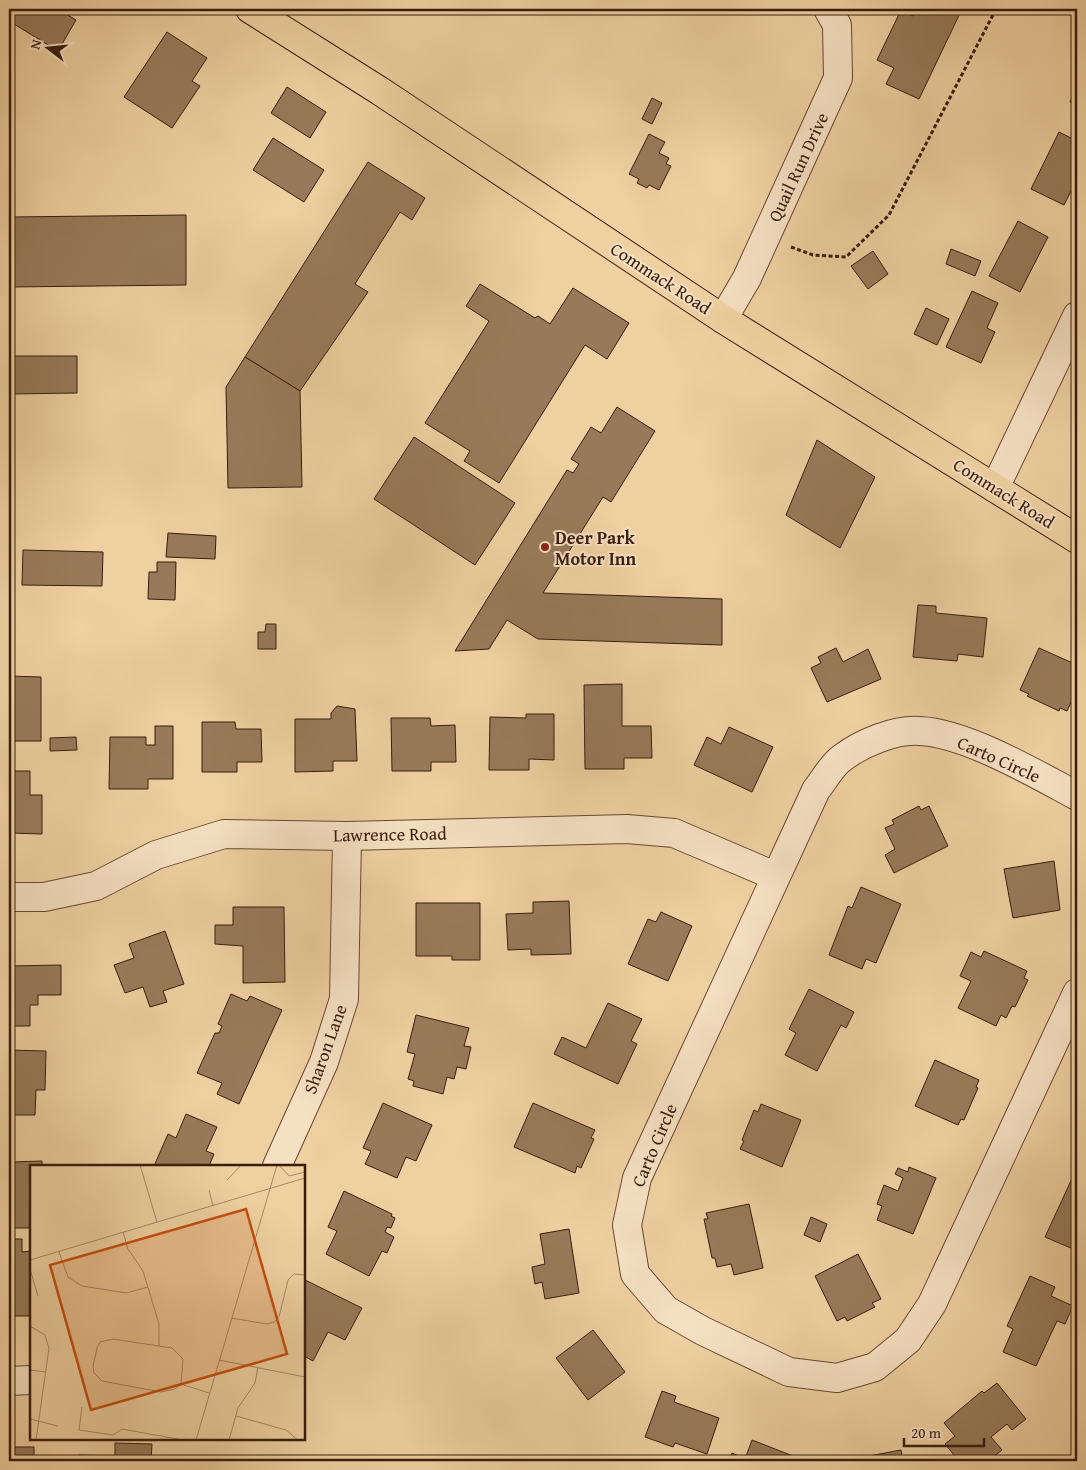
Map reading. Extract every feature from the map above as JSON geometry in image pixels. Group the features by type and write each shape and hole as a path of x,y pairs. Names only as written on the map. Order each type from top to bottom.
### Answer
{"main road":[{"name":"Commack Road","path":"250,9 385,94 722,319 1077,539"}],"street":[{"name":"Quail Run Drive","path":"722,319 741,289 838,78 837,24 828,9"},
{"path":"995,488 1077,316"},
{"name":"Carto Circle","path":"1077,796 957,738 919,731 877,738 841,758 816,790 637,1178 627,1225 635,1274 666,1310 789,1372 837,1378 874,1367 908,1340 932,1304 1077,993"},
{"name":"Lawrence Road","path":"9,897 44,897 96,886 156,855 224,834 347,836 627,829 674,833 775,876"},
{"name":"Sharon Lane","path":"277,1165 324,1062 344,999 347,836"},
{"path":"9,1381 30,1380"}],"path":[{"path":"765,238 813,255 846,257 889,215 996,9"}],"building":[{"path":"9,9 58,9 76,20 58,51 9,21"},
{"path":"916,9 962,9 919,99 886,84 894,68 877,60 901,10 913,16"},
{"path":"167,32 207,58 192,81 200,86 172,128 124,97"},
{"path":"287,87 326,112 310,138 271,113"},
{"path":"1077,88 1077,105 1070,102"},
{"path":"652,98 662,103 652,124 642,119"},
{"path":"1059,132 1077,141 1077,186 1074,185 1064,205 1031,189"},
{"path":"649,134 665,142 659,153 669,158 666,164 671,166 659,190 649,185 647,188 637,183 639,179 629,174"},
{"path":"273,138 324,170 304,202 253,170"},
{"path":"368,162 425,198 412,220 400,212 355,284 368,292 300,391 245,357"},
{"path":"186,215 186,285 9,287 9,217"},
{"path":"1018,221 1048,237 1020,292 989,276"},
{"path":"951,249 981,261 975,276 946,264"},
{"path":"873,251 888,274 868,289 851,266"},
{"path":"480,284 535,318 538,316 550,324 573,288 629,323 607,359 585,345 499,483 464,461 470,451 425,423 489,321 466,306"},
{"path":"972,291 998,303 987,328 995,332 981,363 946,347"},
{"path":"926,308 949,319 937,345 914,334"},
{"path":"9,356 77,356 77,393 9,394"},
{"path":"245,357 300,391 302,487 228,488 226,387"},
{"name":"Deer Park Motor Inn","path":"617,407 655,431 611,502 603,497 543,593 722,599 722,645 538,639 507,620 489,649 455,651 567,470 573,473 579,464 571,459 591,427 601,433"},
{"path":"414,437 515,503 475,565 374,499"},
{"path":"817,440 875,477 840,548 786,515"},
{"path":"168,533 216,536 215,559 166,557"},
{"path":"23,550 103,552 102,586 22,585"},
{"path":"157,562 176,562 175,600 148,599 149,572 157,572"},
{"path":"918,605 936,606 936,613 987,618 983,657 958,654 957,661 913,657"},
{"path":"266,624 276,624 276,649 258,649 258,632 265,632"},
{"path":"836,648 843,662 868,649 881,679 827,702 811,668 821,663 818,657"},
{"path":"1039,648 1077,665 1077,689 1067,711 1060,708 1059,711 1027,696 1029,694 1020,690"},
{"path":"9,676 41,677 41,741 9,741"},
{"path":"622,684 622,726 651,726 652,758 624,758 624,769 585,769 584,685"},
{"path":"337,706 355,709 357,761 333,761 333,771 295,772 295,719 331,719 331,713"},
{"path":"526,714 554,714 554,760 529,759 529,770 489,770 490,717 526,718"},
{"path":"391,718 430,718 431,726 455,725 456,762 431,762 431,771 392,771"},
{"path":"202,722 235,722 236,729 261,729 262,762 237,762 237,772 202,772"},
{"path":"155,726 173,726 173,779 148,779 148,789 109,789 110,737 146,737 146,745 155,745"},
{"path":"729,727 773,747 752,792 694,765 707,737 721,744"},
{"path":"76,737 77,750 50,751 50,738"},
{"path":"9,771 30,771 30,795 42,795 42,834 9,833"},
{"path":"919,806 921,810 929,806 948,846 894,873 885,855 895,849 885,828 894,824 892,820"},
{"path":"1054,861 1060,910 1013,918 1004,869"},
{"path":"861,887 901,904 876,963 866,959 862,969 829,955 848,906 852,908"},
{"path":"569,901 571,954 531,955 531,949 508,950 506,914 533,913 533,902"},
{"path":"416,903 480,903 480,960 452,960 452,956 416,956"},
{"path":"233,907 284,907 285,982 243,983 243,946 215,944 215,925 233,925"},
{"path":"661,912 692,926 668,981 628,964 648,919 656,922"},
{"path":"165,931 184,984 163,991 167,1002 150,1007 143,987 125,993 114,965 134,958 129,944"},
{"path":"984,951 1027,971 1024,978 1028,980 1015,1007 1012,1006 1006,1018 1001,1015 996,1026 958,1008 971,981 960,976 971,952 981,957"},
{"path":"61,965 61,995 38,995 38,1005 30,1005 30,1026 9,1026 9,966"},
{"path":"809,989 854,1012 846,1028 841,1025 817,1071 785,1055 796,1033 789,1029"},
{"path":"231,994 247,1001 250,996 282,1010 239,1104 217,1094 222,1083 197,1073 215,1033 219,1033 222,1026 218,1024"},
{"path":"608,1003 642,1019 631,1041 637,1044 618,1084 554,1054 562,1037 586,1048"},
{"path":"416,1015 469,1028 464,1046 471,1047 466,1069 457,1067 454,1079 447,1077 443,1094 413,1086 414,1081 408,1079 415,1054 407,1052"},
{"path":"9,1050 46,1051 45,1090 36,1090 35,1115 9,1115"},
{"path":"935,1060 979,1080 976,1087 978,1088 964,1120 961,1119 958,1125 915,1106"},
{"path":"383,1103 432,1125 416,1161 406,1157 397,1178 365,1164 371,1151 363,1148"},
{"path":"533,1103 595,1130 591,1138 594,1139 581,1168 577,1166 575,1173 514,1147"},
{"path":"761,1104 801,1120 782,1167 740,1149 754,1110 758,1112"},
{"path":"186,1114 217,1127 206,1151 214,1154 209,1165 154,1165 168,1134 176,1138"},
{"path":"42,1161 42,1165 30,1165 30,1228 9,1228 9,1162"},
{"path":"909,1167 936,1178 913,1234 877,1220 882,1206 877,1204 884,1185 898,1191 903,1178 895,1174 898,1168 908,1172"},
{"path":"1075,1172 1077,1173 1077,1238 1073,1249 1045,1237"},
{"path":"344,1191 392,1214 391,1216 395,1218 391,1228 387,1227 385,1232 394,1237 387,1253 382,1251 369,1276 326,1254 337,1231 328,1227"},
{"path":"749,1204 763,1268 734,1275 731,1264 717,1267 715,1258 712,1258 704,1219 708,1219 706,1213"},
{"path":"811,1217 827,1224 820,1242 804,1235"},
{"path":"569,1229 579,1293 545,1299 542,1282 535,1284 532,1267 545,1264 540,1234"},
{"path":"11,1239 22,1239 22,1252 30,1251 30,1316 9,1316"},
{"path":"858,1254 881,1299 872,1303 875,1307 847,1321 845,1317 837,1321 815,1276"},
{"path":"1030,1276 1055,1287 1051,1296 1073,1306 1065,1324 1057,1321 1036,1366 1003,1352 1013,1329 1007,1326"},
{"path":"305,1280 362,1308 345,1340 328,1332 313,1361 305,1357"},
{"path":"593,1330 625,1372 588,1400 556,1358"},
{"path":"997,1383 1026,1419 1012,1430 1007,1424 991,1437 1002,1450 988,1461 959,1461 945,1444 955,1436 944,1423 982,1391 984,1393"},
{"path":"662,1391 676,1396 674,1402 719,1418 707,1454 675,1443 673,1447 645,1437"},
{"path":"752,1440 793,1456 791,1460 794,1461 729,1461 732,1453 745,1459"},
{"path":"115,1443 152,1444 151,1461 79,1461 79,1455 115,1456"},
{"path":"9,1447 34,1447 34,1457 59,1456 59,1461 9,1461"},
{"path":"901,1450 903,1461 854,1461 853,1459"}],"place":[{"name":"Deer Park Motor Inn","path":"545,547"}]}
